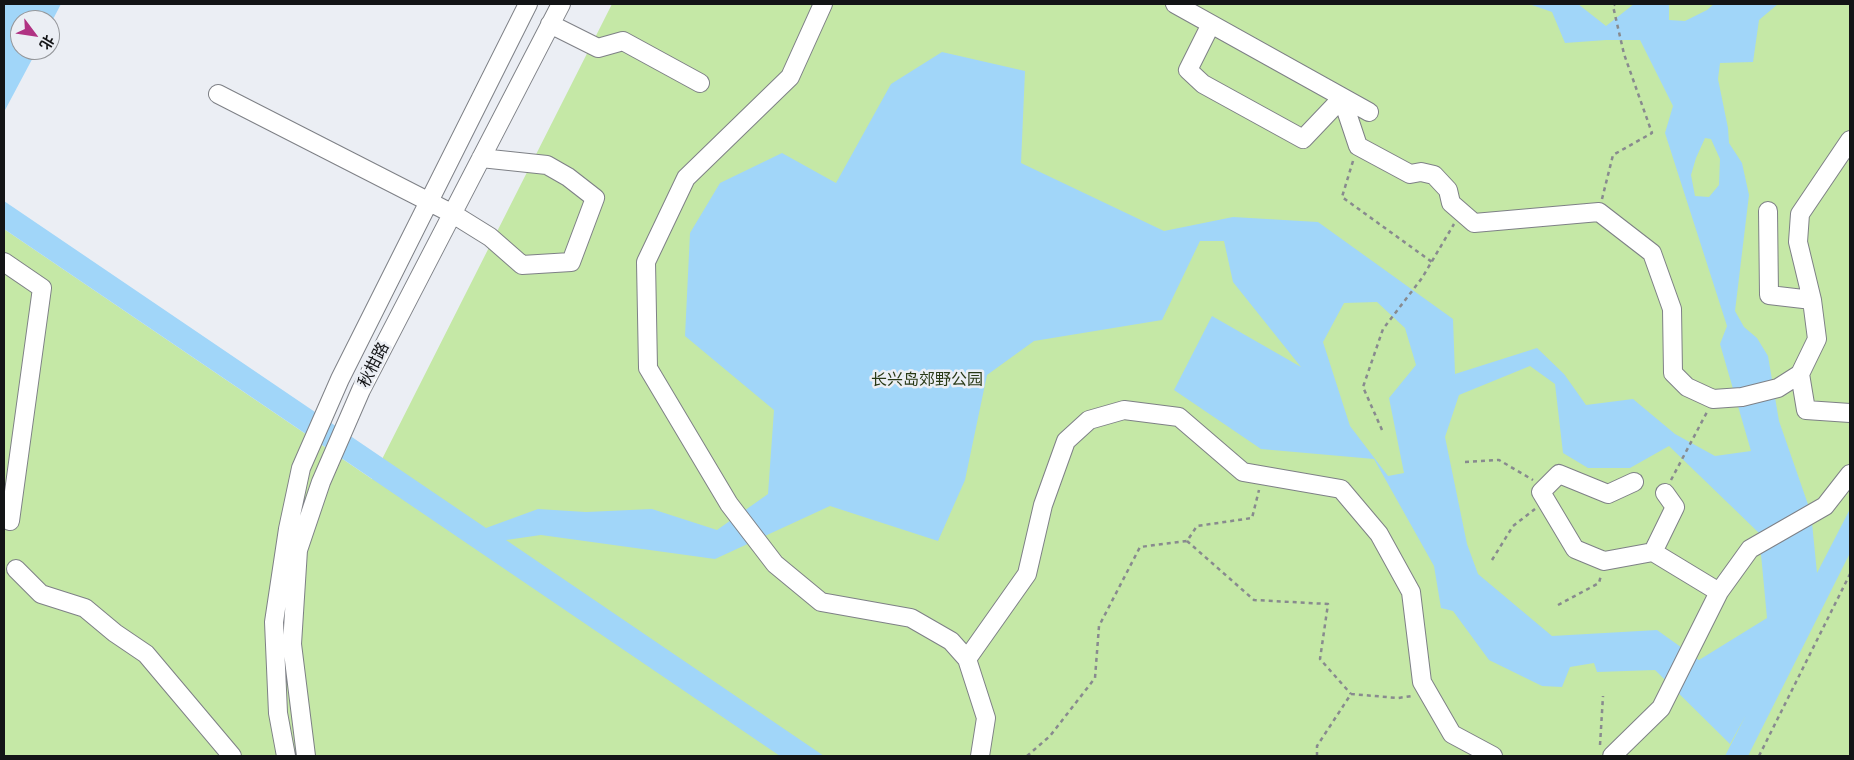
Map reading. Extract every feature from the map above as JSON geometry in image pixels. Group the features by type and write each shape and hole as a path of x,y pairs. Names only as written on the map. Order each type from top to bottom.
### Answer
{"street":[{"name":"秋柑路","path":"286,756 278,713 274,622 288,529 301,468 340,379 528,4"},
{"name":"秋柑路","path":"306,756 293,654 293,635 298,550 321,482 361,390 561,4"},
{"path":"823,4 790,77 686,178 646,262 648,368 729,504 775,564 821,602 911,618 951,642 967,659 986,718 980,756"},
{"path":"1175,4 1369,112"},
{"path":"550,24 598,48 623,40 700,82"},
{"path":"1211,24 1188,70 1203,84 1303,139 1342,98"},
{"path":"218,94 429,200 490,237 522,265 571,262 595,198 568,177 547,165 481,158"},
{"path":"1342,98 1358,146 1410,174 1421,172 1434,175 1448,190 1451,203 1474,223 1599,212 1652,253 1672,309 1674,373 1687,387 1713,399 1742,397 1778,388 1800,374 1817,339 1812,300 1798,242 1800,214 1850,140"},
{"path":"1768,211 1769,295 1812,300"},
{"path":"4,262 42,288 10,521"},
{"path":"1800,374 1806,410 1850,413"},
{"path":"967,659 1027,574 1043,505 1066,441 1089,420 1124,410 1179,417 1243,472 1341,488 1379,534 1411,592 1422,682 1452,734 1493,756"},
{"path":"1634,482 1608,494 1559,474 1546,494 1575,549 1604,561 1653,552 1719,592"},
{"path":"1606,751 1660,708 1719,592 1750,549 1825,506 1850,475"},
{"path":"1653,552 1675,507 1665,492"},
{"path":"16,569 41,594 85,608 115,633 146,654 232,756"}],"path":[{"path":"1599,212 1613,155 1652,132 1624,54 1614,5"},
{"path":"1358,146 1342,197 1432,262"},
{"path":"1382,430 1363,387 1383,329 1422,278 1461,212"},
{"path":"1665,492 1713,399"},
{"path":"1465,462 1500,460 1546,494 1513,526 1492,560"},
{"path":"1186,541 1196,526 1252,518 1262,475"},
{"path":"1027,756 1050,736 1095,678 1099,626 1140,547 1186,541 1254,600 1328,604 1320,659 1351,694 1398,698 1429,694"},
{"path":"1558,606 1599,583 1604,561"},
{"path":"1759,756 1850,574"},
{"path":"1317,756 1317,746 1351,694"},
{"path":"1603,696 1606,751"}],"green space":[{"name":"长兴岛郊野公园","path":"612,4 1850,4 1850,756 4,756 4,229 372,479"}],"water":[{"path":"4,4 61,4 58,10 10,10 10,60 32,60 4,112"},
{"path":"1529,4 1578,4 1606,26 1634,4 1669,4 1669,20 1685,21 1707,10 1714,4 1778,4 1759,20 1753,62 1720,63 1718,79 1728,128 1729,143 1742,163 1749,195 1735,311 1744,327 1757,338 1768,356 1779,421 1811,513 1817,573 1850,509 1850,553 1748,756 1725,756 1746,715 1730,744 1655,670 1597,672 1594,663 1570,667 1562,687 1542,686 1489,660 1453,611 1441,608 1434,566 1374,459 1261,449 1174,390 1212,316 1301,367 1233,282 1224,241 1200,241 1162,320 1034,341 987,375 965,480 938,541 830,506 715,559 541,535 506,540 824,756 780,756 4,229 4,201 486,528 538,509 586,512 652,509 717,530 768,494 774,410 685,336 690,233 720,183 782,153 836,183 891,84 942,52 1025,71 1021,163 1164,231 1233,217 1318,222 1453,319 1455,374 1537,348 1564,374 1586,405 1633,399 1675,434 1715,456 1751,451 1720,344 1727,326 1665,133 1673,106 1640,40 1565,43 1552,12","holes":["1705,138 1711,139 1720,159 1719,185 1709,197 1695,196 1691,175","1377,302 1405,328 1416,365 1389,398 1404,473 1388,476 1350,426 1323,342 1344,303","1530,366 1555,384 1563,453 1588,468 1630,468 1669,446 1759,533 1767,618 1699,660 1657,630 1552,636 1478,574 1467,544 1445,437 1459,395"]}]}
